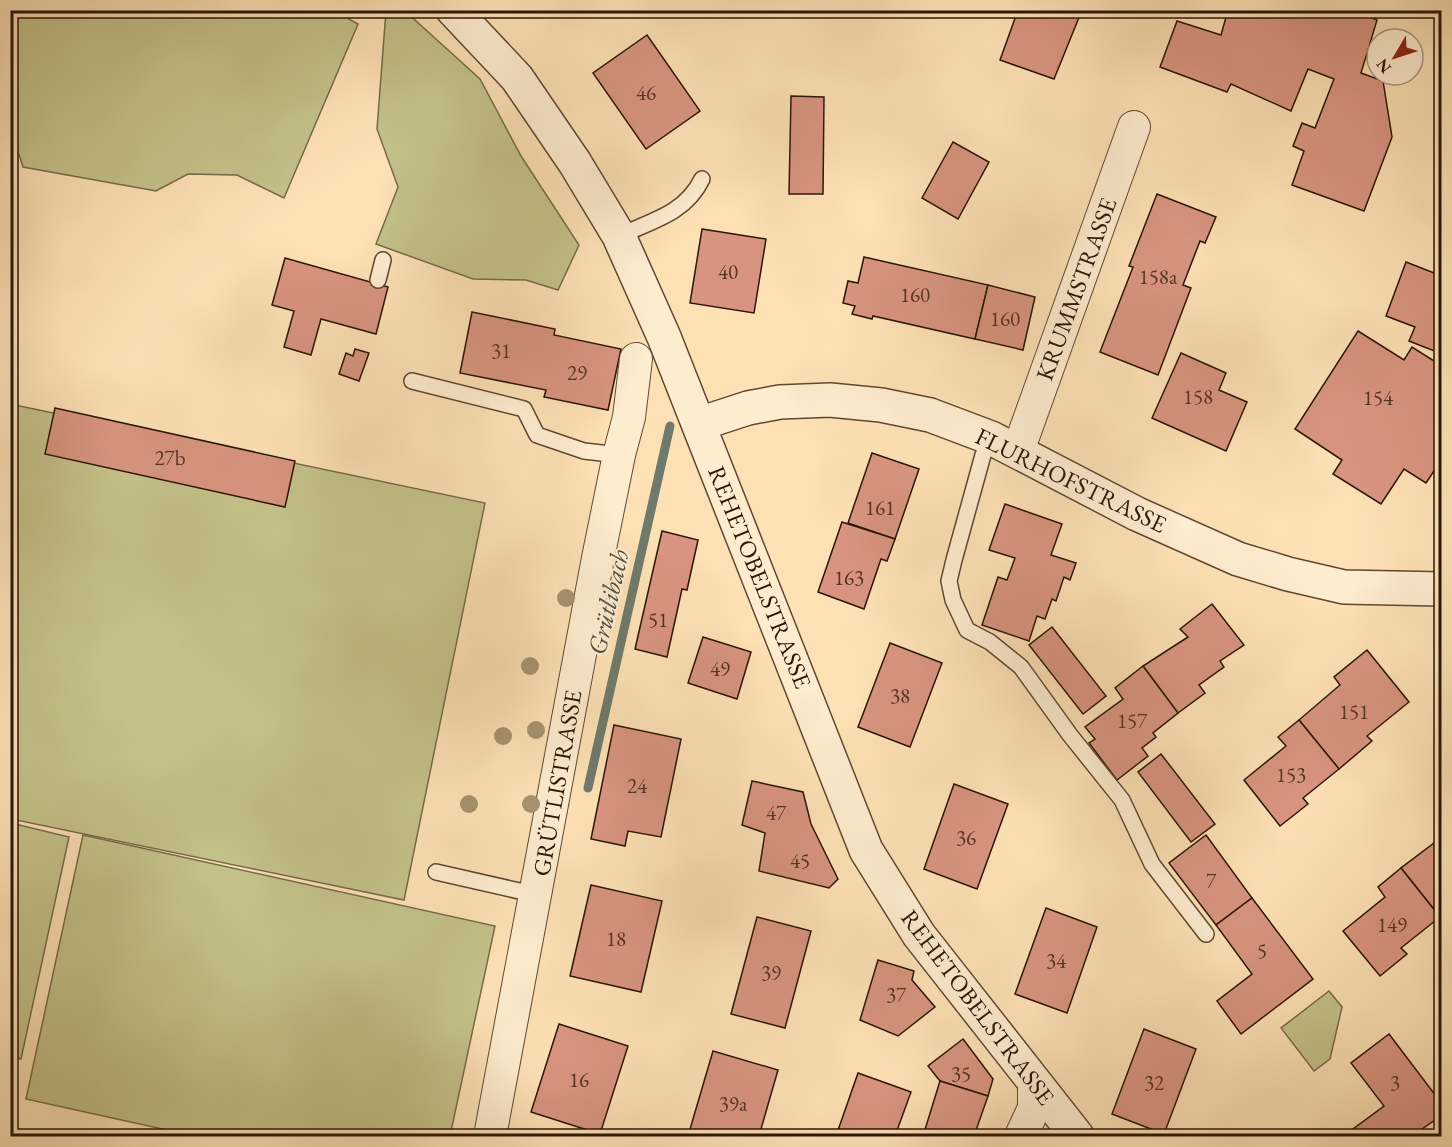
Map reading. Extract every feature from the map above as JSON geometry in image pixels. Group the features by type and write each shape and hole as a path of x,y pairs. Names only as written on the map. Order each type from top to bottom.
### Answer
{"street":[{"name":"REHETOBELSTRASSE","path":"453,10 517,78 575,163 619,236 664,337 699,424 866,850 919,936 1077,1137"},
{"name":"KRUMMSTRASSE","path":"1004,444 1134,127"},
{"name":"GRÜTLISTRASSE","path":"490,1137 619,455 629,417 636,359"},
{"name":"FLURHOFSTRASSE","path":"699,424 748,408 780,402 830,400 881,405 930,415 1004,444 1137,514 1238,559 1344,587 1442,589"},
{"path":"1021,1137 1034,1108 1034,1083"}],"lane":[{"path":"619,236 678,210 697,190 702,179"},
{"path":"378,280 383,260"},
{"path":"412,381 524,409 537,435 584,451 619,455"},
{"path":"1004,444 983,455 949,581 953,600 967,630 990,642 1021,667 1070,735 1122,800 1152,864 1206,934"},
{"path":"436,872 537,895"}],"shaded area":[{"path":"333,10 358,24 284,198 237,175 188,174 156,191 23,167 11,130 11,11"},
{"path":"386,11 405,11 480,79 521,156 579,245 558,290 526,280 473,279 376,244 398,187 377,129"},
{"path":"10,404 485,503 404,900 11,819"},
{"path":"11,823 69,837 21,1059 10,1056"},
{"path":"83,835 495,926 450,1136 194,1136 26,1099"},
{"path":"1329,991 1342,1007 1330,1059 1314,1071 1281,1028"}],"building":[{"path":"1018,10 1082,10 1054,79 1000,60"},
{"path":"1228,10 1353,10 1377,20 1375,27 1365,27 1365,60 1361,73 1365,74 1365,87 1384,87 1392,137 1364,211 1292,185 1304,151 1293,146 1302,123 1315,128 1334,79 1308,69 1291,111 1231,84 1227,92 1160,67 1177,21 1221,35"},
{"path":"647,35 700,111 646,149 593,73"},
{"path":"791,96 824,97 823,194 789,194"},
{"path":"953,142 989,162 958,219 922,198"},
{"path":"1157,194 1216,217 1205,243 1200,241 1183,285 1191,288 1158,375 1100,352 1133,267 1129,266"},
{"path":"702,229 766,239 754,313 690,303"},
{"path":"864,257 988,285 975,339 873,316 872,319 852,314 855,306 843,303 848,281 858,283"},
{"path":"285,258 388,287 376,334 321,319 311,355 284,347 294,311 272,305"},
{"path":"1406,262 1442,276 1442,354 1409,341 1415,327 1386,316"},
{"path":"988,285 1035,297 1023,350 975,339"},
{"path":"472,312 555,329 554,335 621,349 608,410 544,397 546,390 460,373"},
{"path":"1358,331 1404,360 1412,347 1442,366 1442,459 1426,483 1404,469 1381,504 1333,474 1342,460 1295,429"},
{"path":"355,349 369,353 359,381 339,374 346,353 353,356"},
{"path":"1181,353 1226,373 1219,390 1247,402 1226,451 1152,418"},
{"path":"55,408 295,461 285,507 45,454"},
{"path":"872,453 919,469 895,539 848,523"},
{"path":"1005,504 1062,524 1051,555 1076,563 1070,580 1064,577 1056,601 1052,599 1045,619 1037,616 1029,641 982,625 998,577 1007,580 1015,558 989,550"},
{"path":"842,522 895,539 887,561 881,559 864,609 818,592"},
{"path":"662,531 698,540 687,590 682,589 667,657 635,649"},
{"path":"1212,604 1244,645 1220,661 1224,667 1199,685 1205,693 1178,713 1143,666 1188,637 1180,629"},
{"path":"1052,627 1106,696 1083,714 1029,645"},
{"path":"703,637 751,652 737,699 688,683"},
{"path":"890,643 942,663 910,747 858,727"},
{"path":"1367,650 1409,702 1367,736 1372,741 1339,769 1299,720 1340,685 1334,677"},
{"path":"1143,666 1178,713 1153,733 1156,737 1142,748 1148,756 1117,780 1089,743 1095,739 1085,727 1123,699 1115,688"},
{"path":"1299,720 1339,769 1303,798 1308,804 1280,826 1244,780 1286,746 1278,737"},
{"path":"614,725 681,739 661,837 628,831 625,846 591,839"},
{"path":"1161,754 1215,824 1191,842 1138,772"},
{"path":"752,781 803,792 811,824 838,879 829,888 759,871 765,833 742,825"},
{"path":"954,784 1008,804 977,889 924,869"},
{"path":"1206,835 1252,898 1216,925 1169,863"},
{"path":"1442,837 1442,916 1440,917 1401,868"},
{"path":"1401,868 1440,917 1401,948 1407,954 1380,976 1343,931 1385,897 1378,887"},
{"path":"591,885 662,901 641,992 570,976"},
{"path":"1252,898 1313,979 1241,1034 1217,1001 1252,974 1216,925"},
{"path":"1046,908 1097,927 1067,1013 1015,994"},
{"path":"757,917 811,931 785,1028 731,1014"},
{"path":"878,960 914,971 912,980 935,1007 898,1036 860,1020"},
{"path":"559,1024 628,1046 600,1134 531,1112"},
{"path":"1144,1029 1196,1049 1164,1134 1112,1114"},
{"path":"1389,1034 1442,1104 1442,1115 1412,1136 1352,1136 1349,1132 1384,1106 1351,1063"},
{"path":"963,1039 993,1079 988,1096 940,1081 928,1066"},
{"path":"713,1051 778,1070 759,1136 688,1136"},
{"path":"858,1073 911,1092 895,1136 836,1136"},
{"path":"940,1081 988,1096 974,1136 923,1136"}],"waterway":[{"name":"Grütlibach","path":"588,788 670,426"}]}
